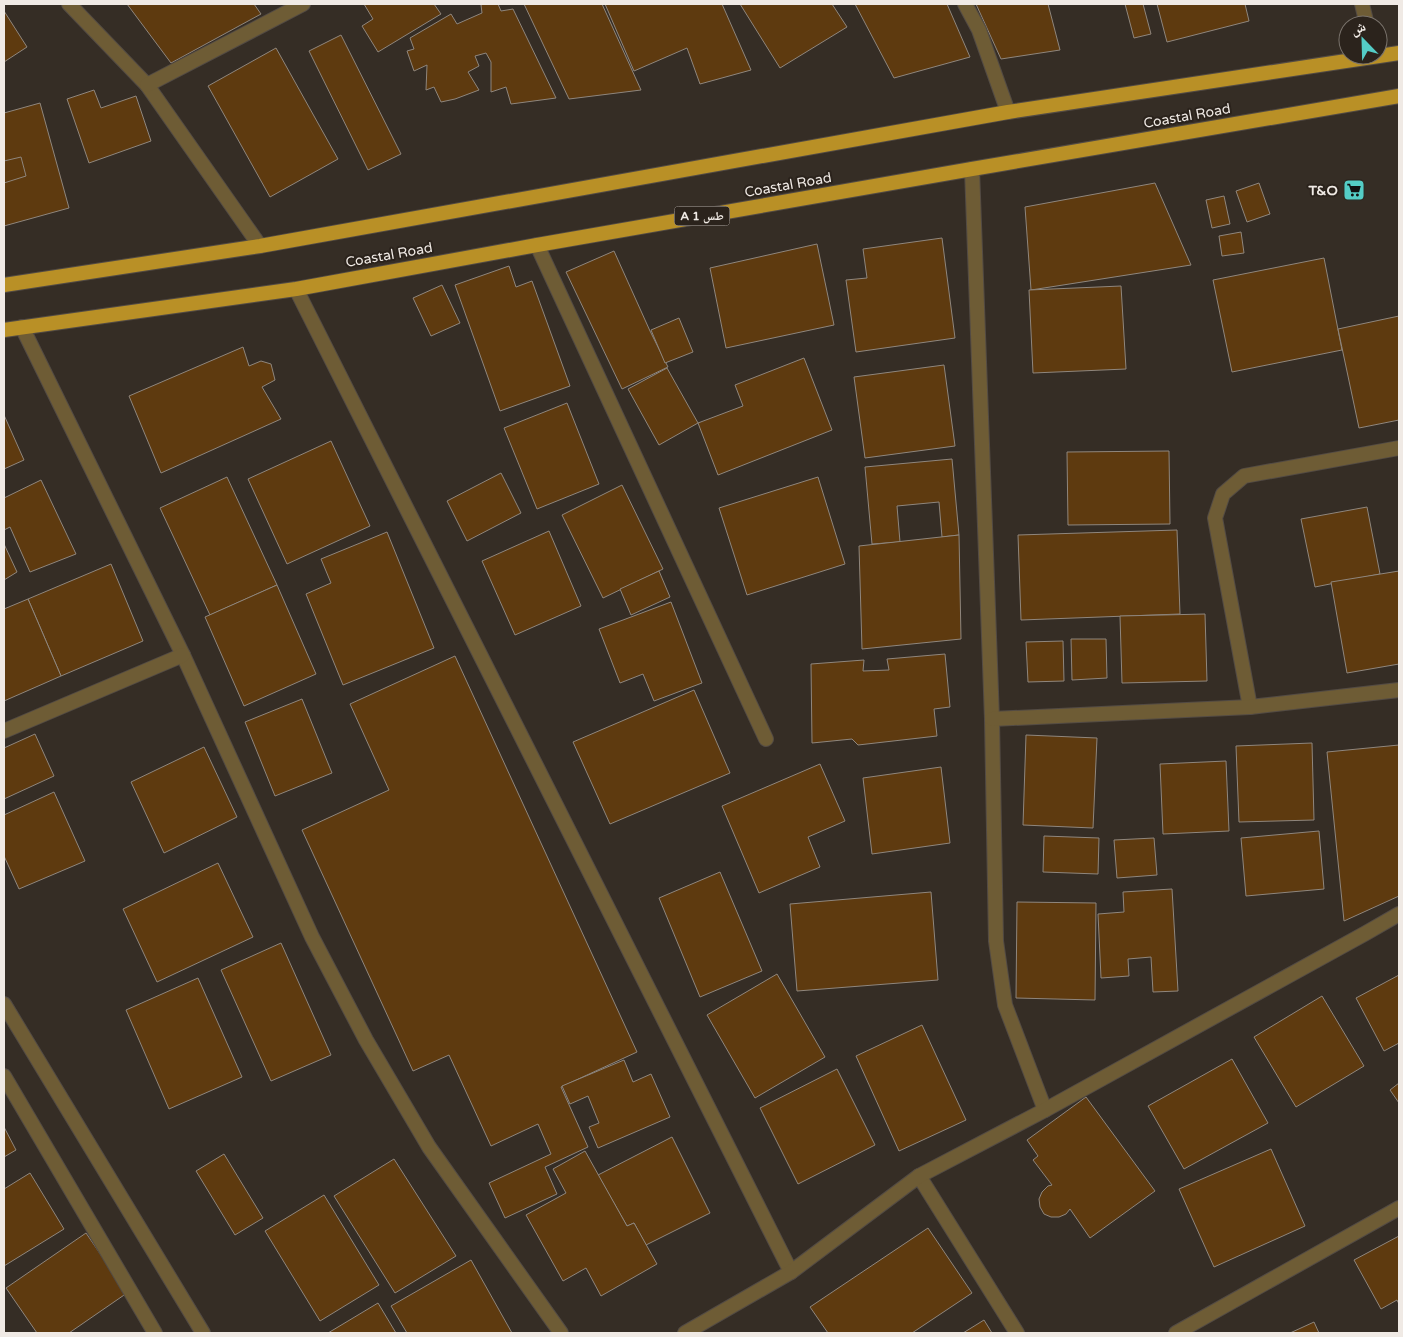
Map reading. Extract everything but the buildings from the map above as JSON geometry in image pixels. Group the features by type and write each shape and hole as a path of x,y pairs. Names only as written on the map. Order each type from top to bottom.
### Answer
{"highway":[{"path":"4,285 260,246 1008,112 1338,62"},
{"name":"Coastal Road","path":"4,330 296,289 537,245 1399,96"}],"street":[{"path":"69,4 147,85 260,246"},
{"path":"147,85 303,4"},
{"path":"965,4 978,30 1008,112"},
{"path":"972,169 992,719 996,941 1005,1005 1044,1110"},
{"path":"537,245 766,739"},
{"path":"296,289 791,1272"},
{"path":"22,327 183,656 312,937 366,1040 429,1147 561,1333"},
{"path":"1250,707 1215,518 1223,494 1244,476 1399,448"},
{"path":"4,731 183,656"},
{"path":"992,719 1250,707 1399,690"},
{"path":"685,1333 791,1272 919,1176 1044,1110 1399,914"},
{"path":"4,1004 203,1333"},
{"path":"4,1076 155,1333"},
{"path":"919,1176 1017,1333"},
{"path":"1176,1333 1399,1208"}],"place":[{"name":"T&O","path":"1354,190"}]}
